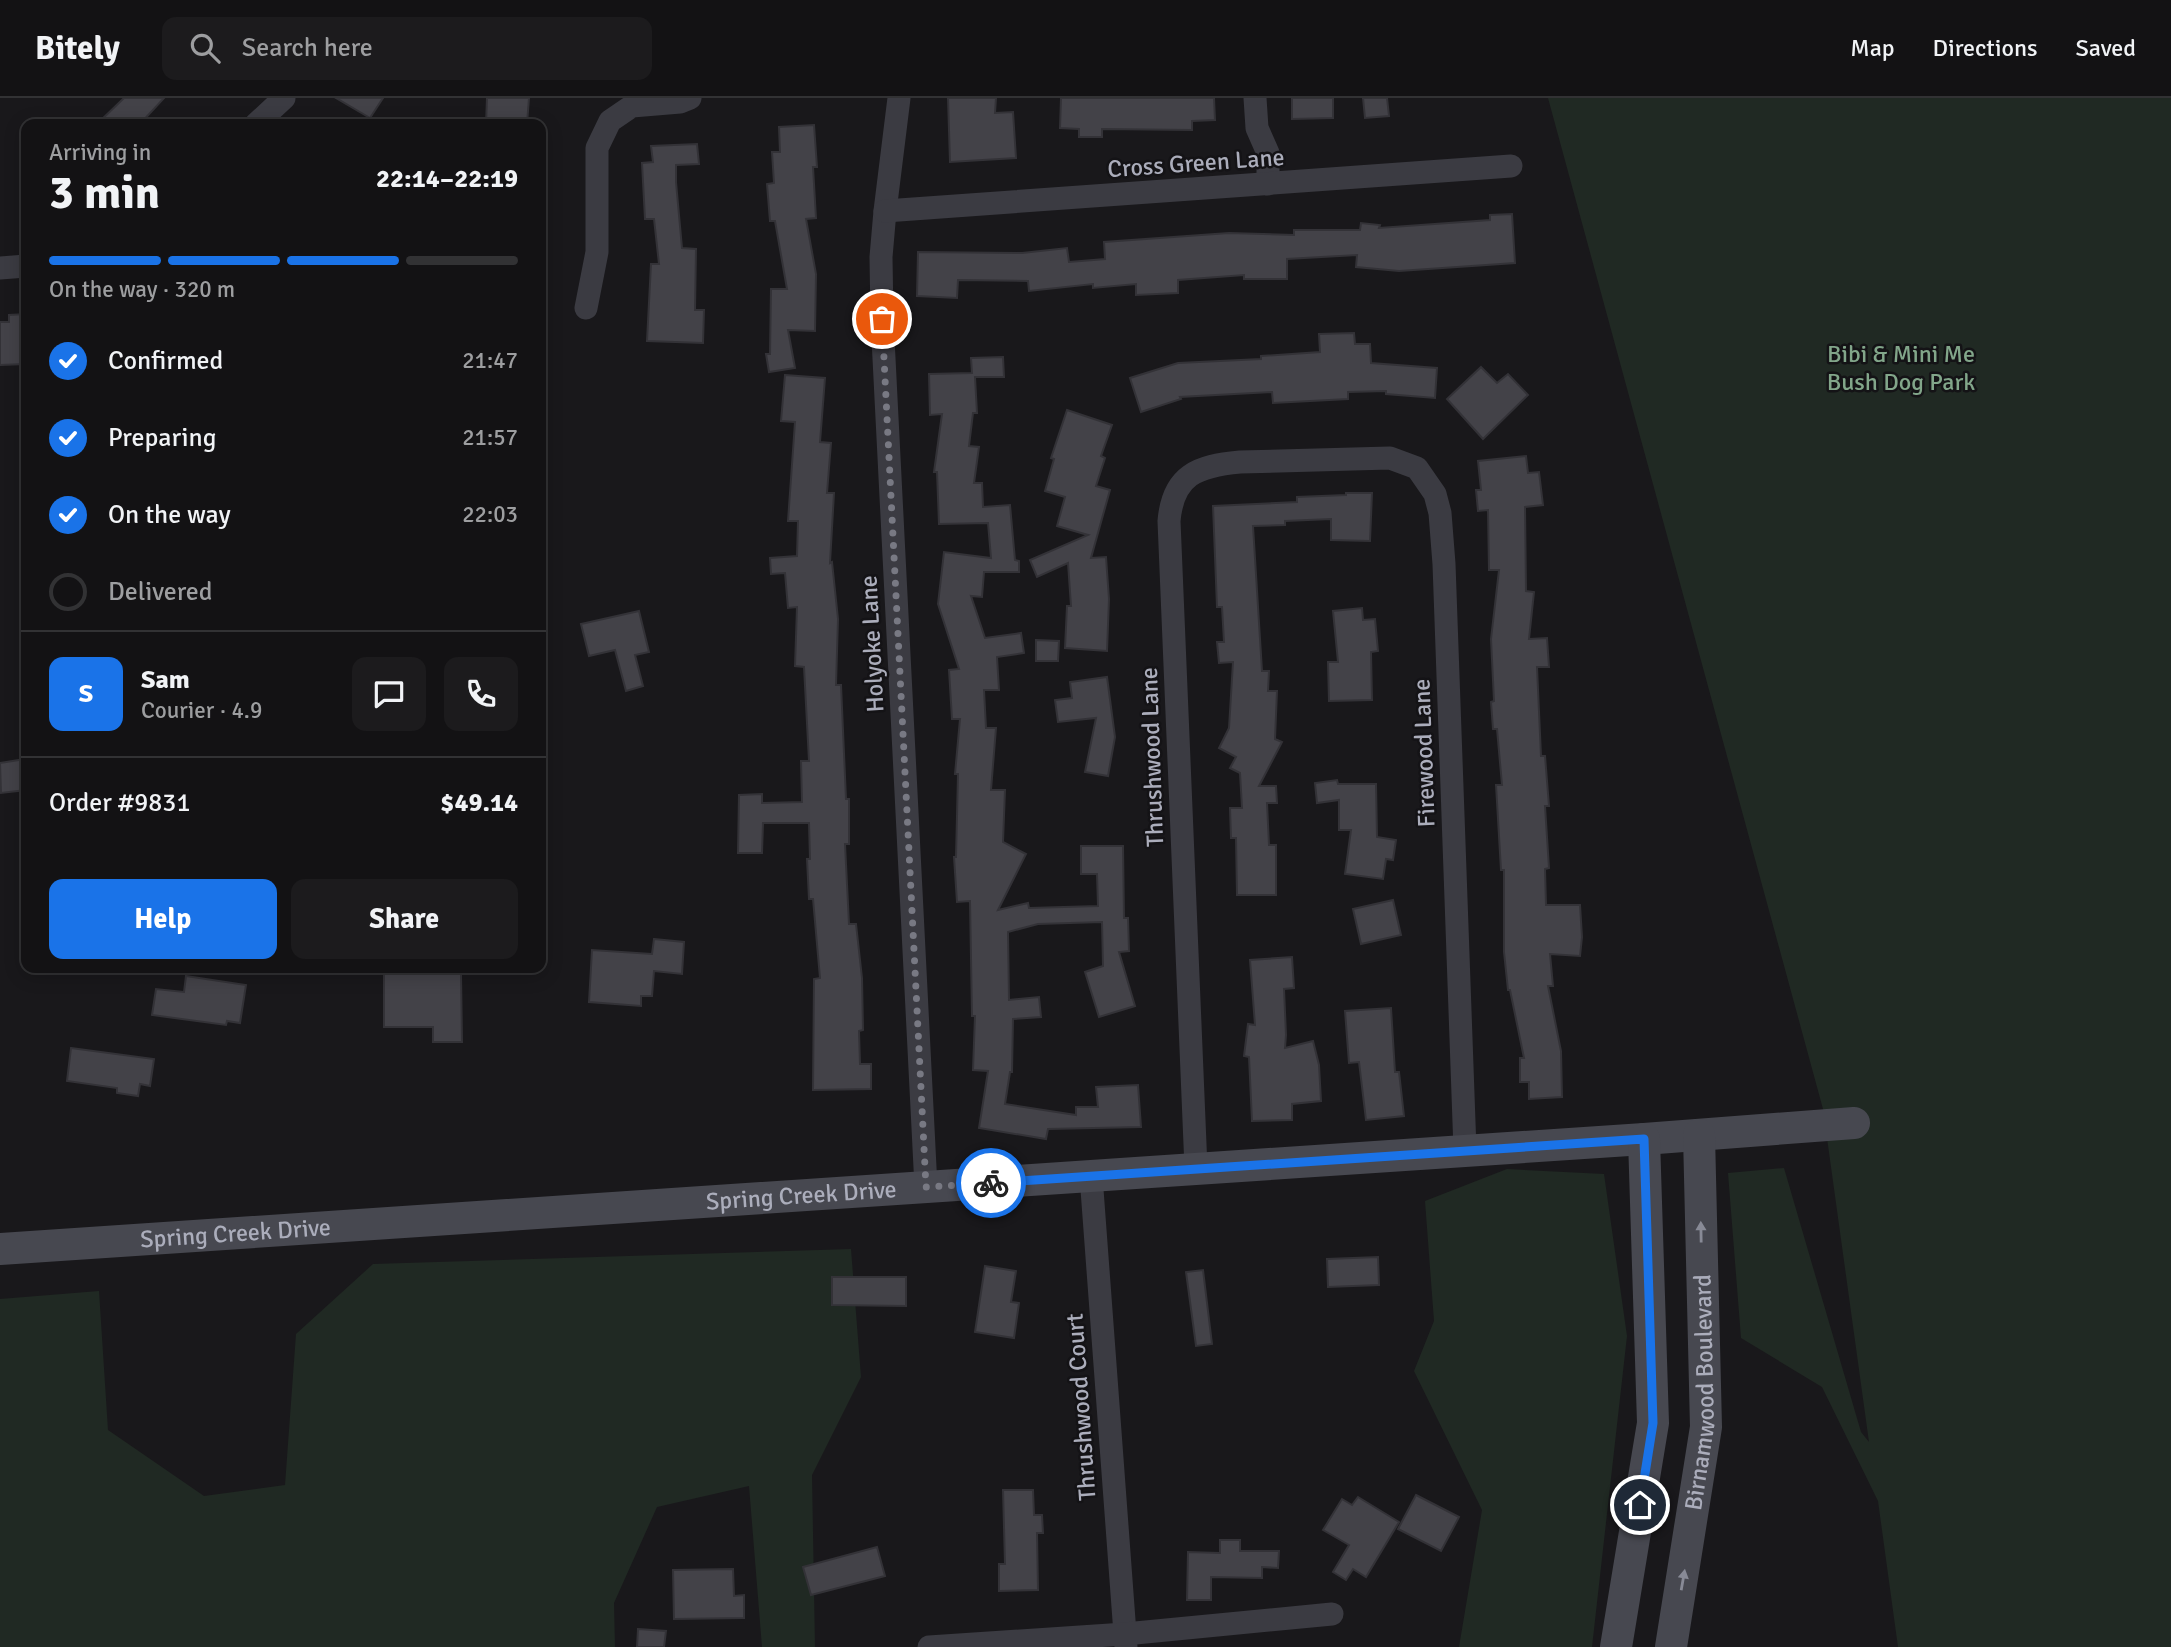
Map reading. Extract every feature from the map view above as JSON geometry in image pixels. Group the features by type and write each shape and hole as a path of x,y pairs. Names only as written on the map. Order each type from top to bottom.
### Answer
{"street":[{"path":"261,119 284,98"},
{"path":"586,308 597,252 597,148 610,121 632,106 680,102 691,98"},
{"name":"Holyoke Lane","path":"899,98 884,211 881,257 882,319 926,1187"},
{"path":"1255,98 1257,128 1268,153 1268,184"},
{"name":"Cross Green Lane","path":"884,211 1511,166"},
{"path":"0,268 21,266"},
{"name":"Firewood Lane","path":"1311,460 1390,458 1417,468 1435,494 1440,513 1465,1150"},
{"name":"Thrushwood Lane","path":"1196,1168 1170,549 1171,502 1178,486 1196,470 1215,464 1311,460"},
{"name":"Spring Creek Drive","path":"0,1249 1854,1123"},
{"name":"Birnamwood Boulevard","path":"1671,1647 1706,1427 1699,1135"},
{"name":"Birnamwood Boulevard","path":"1616,1647 1653,1423 1644,1139"},
{"name":"Thrushwood Court","path":"1090,1176 1125,1641"},
{"path":"929,1647 1125,1641 1332,1614"}],"green space":[{"name":"Bibi & Mini Me Bush Dog Park","path":"1548,98 2171,98 2171,1647 1898,1647 1878,1501 1822,1387 1741,1338 1728,1173 1784,1168 1861,1432 1869,1442 1823,1109"},
{"path":"1507,1169 1604,1174 1627,1336 1592,1647 1459,1647 1482,1510 1414,1371 1434,1321 1425,1201"},
{"path":"851,1249 861,1377 812,1475 815,1647 762,1647 749,1486 657,1507 614,1603 615,1647 0,1647 0,1299 99,1291 108,1430 204,1496 285,1485 296,1334 373,1264"}],"building":[{"path":"124,98 164,98 145,119 102,119"},
{"path":"336,98 383,98 370,118"},
{"path":"487,98 529,98 527,119 486,119"},
{"path":"948,98 996,98 995,113 1013,112 1016,158 950,162"},
{"path":"1061,98 1214,98 1215,120 1192,121 1192,130 1102,129 1102,137 1079,137 1079,129 1060,128"},
{"path":"1292,98 1333,98 1333,118 1292,119"},
{"path":"1363,98 1387,98 1389,116 1365,118"},
{"path":"814,125 816,218 806,219 816,274 815,331 788,330 795,368 769,372 766,354 770,354 771,289 787,289 775,221 770,221 767,184 774,183 772,152 780,152 779,127"},
{"path":"697,144 699,164 676,165 676,182 682,248 696,249 695,310 704,310 703,343 647,341 651,264 659,264 654,219 645,219 642,163 653,162 651,146"},
{"path":"1512,214 1515,263 1399,271 1356,267 1357,255 1287,259 1287,279 1244,279 1244,275 1178,280 1178,293 1136,295 1136,284 1093,288 1093,284 1029,291 1028,281 958,280 957,298 917,296 918,252 1022,253 1067,248 1069,262 1105,259 1104,242 1229,233 1294,235 1294,230 1360,230 1361,223 1380,225 1379,228 1490,220 1490,215"},
{"path":"21,314 21,364 0,365 0,322 9,322 9,315"},
{"path":"1354,333 1355,344 1370,344 1371,363 1437,368 1435,398 1386,394 1386,391 1348,392 1348,399 1273,403 1272,392 1180,397 1181,399 1141,412 1130,378 1178,363 1261,359 1261,356 1320,352 1319,334"},
{"path":"1003,357 1004,377 975,377 977,413 973,413 969,446 979,447 974,483 982,483 983,507 1010,505 1015,560 1019,561 1019,572 984,572 982,597 971,596 985,638 1021,633 1024,653 997,657 999,690 984,690 986,728 996,728 991,790 1005,790 1003,842 1026,854 998,910 1028,903 1029,908 1098,906 1097,874 1081,874 1081,846 1123,846 1124,918 1128,918 1129,951 1119,952 1135,1006 1099,1017 1085,972 1103,966 1102,922 1038,924 1008,932 1009,1000 1039,997 1041,1017 1013,1019 1012,1072 1005,1104 1076,1115 1076,1107 1098,1107 1096,1087 1138,1085 1141,1127 1048,1129 1046,1139 979,1128 988,1071 973,1070 975,1016 972,1016 970,901 957,902 954,857 958,774 955,774 960,719 952,719 949,670 959,669 938,604 944,552 991,558 988,523 939,524 937,472 934,472 942,414 930,415 929,374 972,373 971,358"},
{"path":"1481,367 1497,383 1508,374 1528,395 1483,439 1447,399"},
{"path":"785,375 825,378 820,442 831,443 827,493 834,493 830,563 832,562 838,619 836,685 841,685 846,799 849,799 849,844 845,844 849,924 856,924 862,978 863,1030 859,1031 860,1064 871,1064 871,1089 813,1090 814,979 820,978 813,899 809,899 809,823 763,823 762,853 738,853 739,795 762,794 762,803 802,802 801,761 809,761 804,667 795,666 797,607 788,608 785,573 771,574 770,558 797,556 798,521 788,521 795,422 781,421"},
{"path":"1067,410 1112,425 1101,456 1105,458 1096,486 1110,490 1091,558 1106,557 1109,599 1107,651 1065,648 1067,606 1071,606 1068,563 1037,577 1030,560 1088,535 1057,526 1065,497 1045,491 1054,459 1051,458"},
{"path":"1526,456 1528,473 1539,472 1543,505 1525,507 1526,591 1534,592 1529,639 1547,638 1549,667 1537,667 1541,756 1545,756 1549,806 1545,806 1549,868 1545,869 1546,905 1580,905 1582,937 1580,956 1550,954 1553,986 1548,986 1561,1051 1562,1097 1529,1099 1529,1082 1520,1082 1520,1058 1524,1058 1508,990 1504,952 1504,870 1501,870 1496,785 1502,785 1497,729 1493,729 1491,702 1494,701 1491,639 1499,570 1489,570 1488,510 1478,511 1476,490 1481,490 1478,461"},
{"path":"1372,493 1370,541 1331,540 1331,519 1285,521 1285,525 1253,526 1262,671 1269,671 1268,691 1277,691 1275,739 1282,742 1259,786 1276,786 1277,803 1267,803 1269,845 1276,845 1276,895 1237,895 1236,838 1231,838 1230,808 1242,808 1240,773 1230,768 1236,757 1219,748 1229,728 1233,662 1219,663 1217,642 1224,642 1222,607 1217,607 1213,506 1297,502 1297,497"},
{"path":"1362,608 1363,620 1375,619 1378,651 1371,652 1372,700 1329,701 1328,662 1338,662 1333,611"},
{"path":"639,611 649,652 635,655 643,686 626,691 615,650 589,656 581,624"},
{"path":"1036,640 1059,641 1058,661 1036,661"},
{"path":"1107,677 1115,737 1108,776 1085,772 1096,718 1058,722 1055,700 1072,698 1070,682"},
{"path":"21,760 21,791 1,793 0,763"},
{"path":"1337,780 1338,784 1376,784 1377,837 1396,840 1393,860 1386,859 1383,879 1345,874 1351,830 1339,830 1339,800 1317,803 1315,783"},
{"path":"1393,900 1401,935 1361,944 1353,909"},
{"path":"654,939 684,942 682,974 654,971 652,996 641,996 641,1006 589,1002 592,950 652,954"},
{"path":"1292,957 1294,988 1284,989 1285,1048 1313,1041 1319,1065 1321,1101 1292,1104 1292,1120 1252,1121 1249,1057 1244,1056 1248,1024 1255,1025 1250,960"},
{"path":"384,973 461,974 462,1042 433,1042 433,1027 384,1027"},
{"path":"186,976 246,985 240,1023 227,1021 226,1025 152,1015 156,989 184,992"},
{"path":"1391,1008 1395,1072 1399,1072 1404,1116 1366,1120 1359,1062 1349,1063 1345,1011"},
{"path":"71,1048 154,1059 150,1086 140,1084 138,1096 117,1093 117,1088 67,1081"},
{"path":"1378,1257 1379,1285 1328,1287 1327,1259"},
{"path":"985,1266 1016,1271 1011,1302 1019,1303 1014,1338 975,1332"},
{"path":"1203,1270 1212,1344 1196,1346 1186,1272"},
{"path":"832,1277 906,1277 906,1306 832,1305"},
{"path":"1003,1490 1033,1490 1034,1515 1042,1515 1043,1533 1037,1533 1038,1590 999,1591 999,1564 1005,1564"},
{"path":"1416,1495 1459,1517 1441,1551 1398,1529"},
{"path":"1358,1497 1399,1522 1366,1577 1353,1569 1346,1580 1333,1572 1349,1545 1323,1530 1342,1499 1352,1505"},
{"path":"1220,1540 1240,1540 1240,1551 1279,1551 1278,1568 1262,1567 1262,1578 1211,1577 1211,1600 1187,1600 1188,1552 1220,1553"},
{"path":"877,1547 885,1576 811,1595 803,1567"},
{"path":"733,1569 734,1596 744,1595 744,1618 674,1619 673,1570"},
{"path":"638,1629 666,1631 664,1647 637,1647"}],"way so far":[{"path":"882,319 926,1187 991,1183"}],"route":[{"path":"991,1183 1644,1139 1653,1423 1640,1505"}]}
